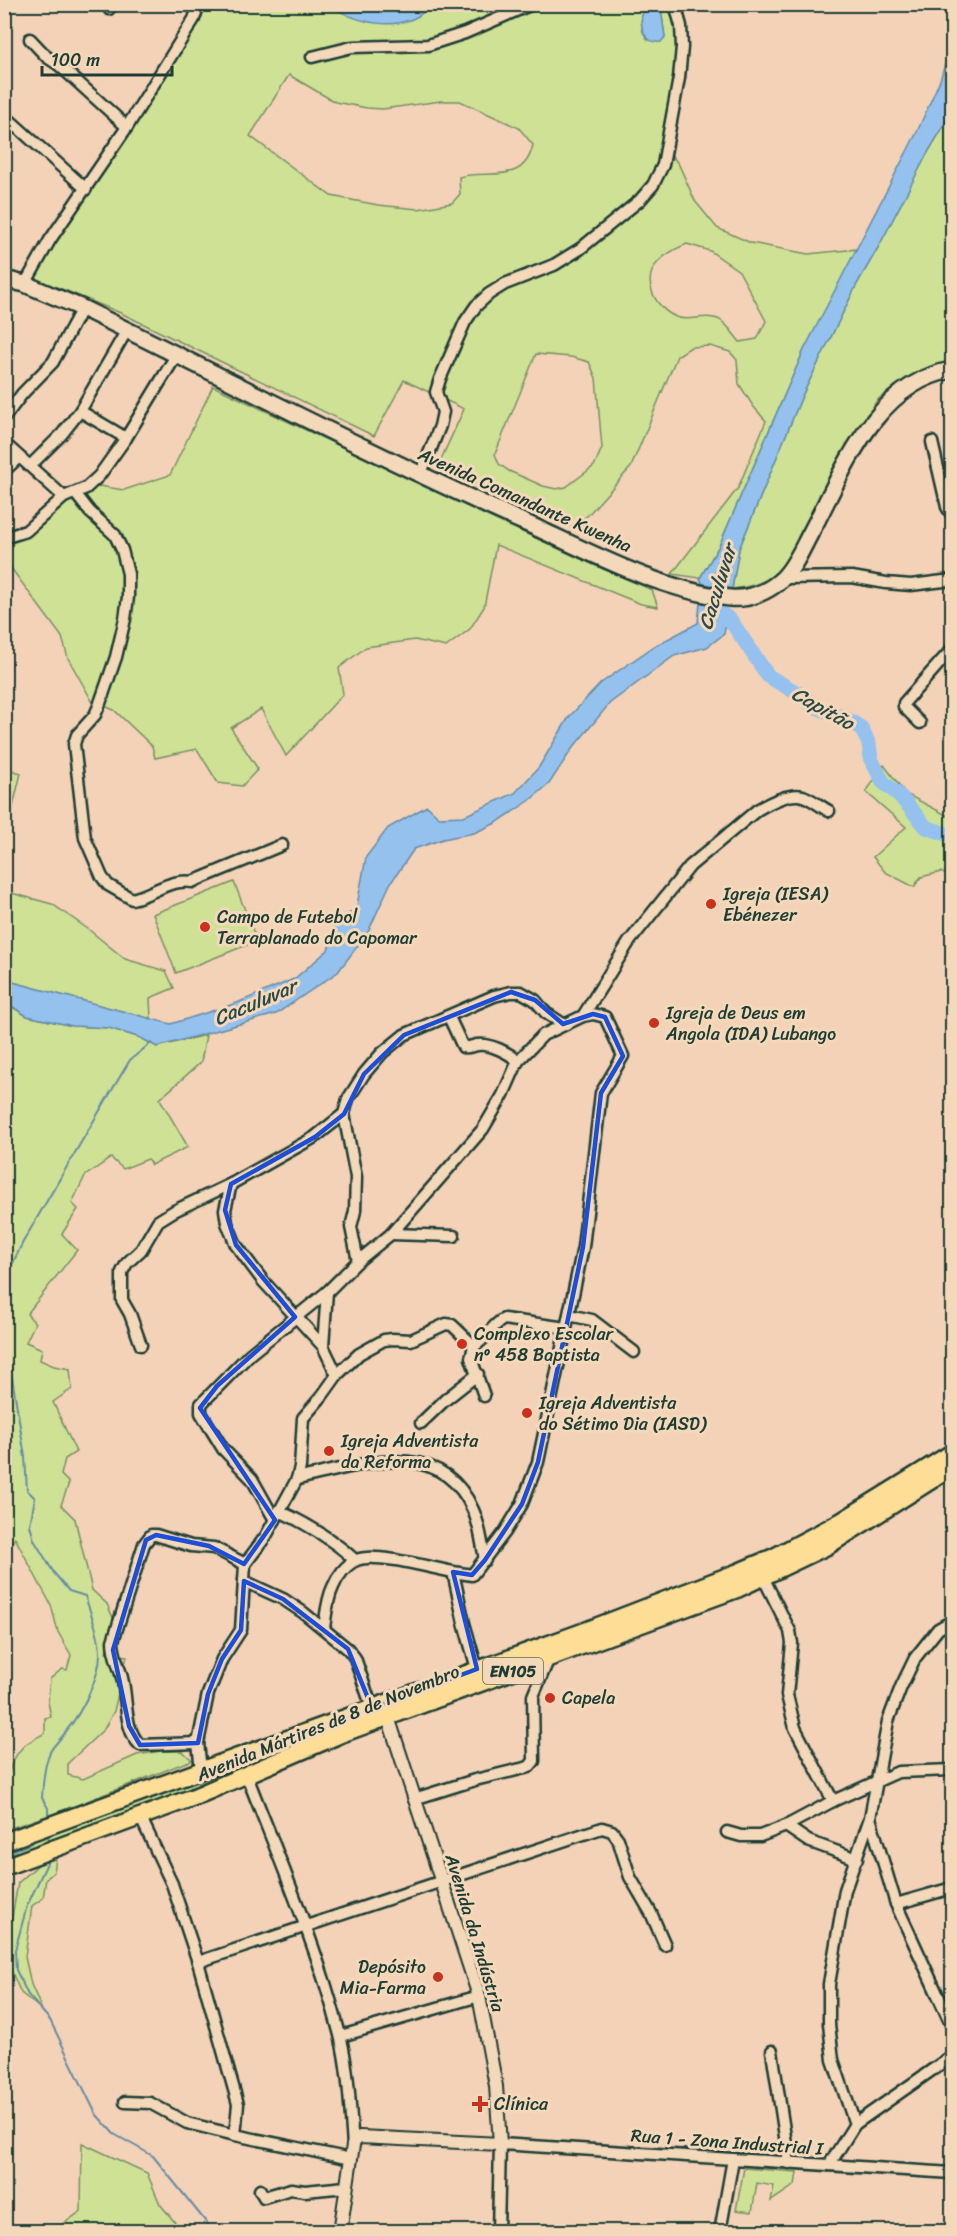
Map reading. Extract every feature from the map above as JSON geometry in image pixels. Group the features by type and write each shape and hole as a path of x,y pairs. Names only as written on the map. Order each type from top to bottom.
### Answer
{"main road":[{"name":"Avenida Comandante Kwenha","path":"4,279 25,284 82,308 420,476 634,571 699,594 733,599 752,597 769,589 784,578 875,417 889,402 914,384 932,375 952,370"},
{"name":"Avenida Mártires de 8 de Novembro","path":"4,1842 701,1587 774,1557 842,1521 952,1454"},
{"name":"Avenida Mártires de 8 de Novembro","path":"4,1867 141,1818 247,1776 314,1745 667,1616 763,1577 837,1540 952,1467"}],"street":[{"path":"25,284 50,240 127,127 194,19 199,4"},
{"path":"312,57 352,47 428,45 465,33 532,4"},
{"path":"420,476 440,426 443,412 436,392 440,379 465,322 476,306 505,284 554,265 580,249 640,200 653,185 663,165 679,78 682,47 681,26 675,4"},
{"path":"30,39 47,57 59,65 127,127"},
{"path":"4,115 86,189"},
{"path":"4,418 22,394 53,362 82,308"},
{"path":"30,466 62,435 80,411 127,330"},
{"path":"4,538 26,531 64,497 86,488 99,476 126,438 177,354"},
{"path":"80,411 126,438"},
{"path":"932,442 947,507 952,515"},
{"path":"4,444 64,497"},
{"path":"4,471 19,457"},
{"path":"75,493 90,512 115,535 122,550 128,574 125,619 116,657 95,715 77,735 74,744 83,831 102,877 110,886 132,899 167,885 185,881 192,882 282,845"},
{"path":"784,578 852,577 911,585 952,580"},
{"path":"920,723 904,707 904,703 952,649"},
{"path":"583,1016 629,942 690,866 757,810 796,795 806,798 829,812"},
{"path":"358,1261 351,1227 355,1211 356,1177 344,1114 348,1099 364,1074 382,1053 404,1035 494,996 511,992 521,992 535,1000 546,1013 563,1024"},
{"path":"324,1628 332,1588 344,1569 355,1560 364,1557 386,1559 472,1575 485,1560 522,1504 538,1462 583,1247 601,1093 623,1056 605,1017 592,1014 583,1016 543,1035 518,1061 503,1095 483,1129 391,1233 327,1292 250,1354 201,1404 200,1408 224,1449 252,1479 277,1515 312,1527 336,1542 355,1560"},
{"path":"449,1017 463,1047 471,1048 478,1045 499,1049 508,1052 518,1061"},
{"path":"141,1345 130,1314 122,1300 122,1272 127,1263 141,1250 158,1221 231,1184 315,1137 344,1114"},
{"path":"231,1184 225,1209 227,1223 236,1245 263,1281 323,1346 337,1375"},
{"path":"391,1233 454,1236"},
{"path":"323,1346 327,1292"},
{"path":"569,1315 592,1320 634,1352"},
{"path":"484,1396 471,1358 474,1346 497,1322 504,1319 566,1328"},
{"path":"201,1770 198,1743 208,1694 222,1659 241,1630 244,1564 277,1515 297,1479 300,1467 303,1418 337,1375 359,1354 384,1340 411,1340 446,1324 452,1325 474,1346"},
{"path":"421,1423 478,1374"},
{"path":"297,1479 397,1460 420,1462 437,1469 451,1478 474,1511 485,1560"},
{"path":"198,1743 140,1745 134,1739 129,1726 123,1680 113,1650 113,1641 144,1544 151,1535 191,1546 214,1548 244,1564"},
{"path":"453,1572 477,1670"},
{"path":"763,1577 790,1631 792,1643 787,1695 795,1728 832,1801"},
{"path":"244,1581 283,1599 324,1628 348,1649 356,1658 372,1708"},
{"path":"855,2124 833,2060 829,2024 828,1984 845,1890 870,1818 888,1721 901,1687 915,1658 938,1629 952,1621"},
{"path":"414,1799 475,1780 529,1767 534,1761 533,1696 549,1658"},
{"name":"Avenida da Indústria","path":"388,1717 479,1996 496,2086 500,2144"},
{"path":"727,1832 741,1836 760,1836 786,1826 832,1801 898,1772 952,1770"},
{"path":"247,1776 306,1926 341,2037 353,2145 340,2232"},
{"path":"141,1818 172,1884 198,1962 238,2104 235,2134"},
{"path":"870,1818 896,1904 952,2026"},
{"path":"786,1826 808,1841 857,1859"},
{"path":"198,1962 602,1828 612,1831 618,1839 630,1877 651,1912 665,1945"},
{"path":"896,1904 952,1888"},
{"path":"341,2037 479,1996"},
{"path":"772,2051 789,2163"},
{"path":"829,2165 855,2124 952,2056"},
{"path":"125,2102 150,2103 187,2123 351,2158"},
{"path":"353,2145 360,2137 500,2144 498,2232"},
{"name":"Rua 1 - Zona Industrial I","path":"500,2144 952,2173"},
{"path":"720,2232 733,2159"},
{"path":"260,2190 264,2197 291,2189 305,2191 346,2187"}],"highlighted area":[{"path":"511,992 535,1000 563,1024 593,1014 605,1017 623,1056 601,1093 583,1247 538,1462 522,1504 485,1560 472,1575 453,1572 477,1669 372,1708 348,1649 283,1599 244,1581 241,1630 222,1659 208,1694 198,1743 140,1745 129,1726 113,1650 146,1540 156,1535 209,1546 244,1564 275,1520 200,1408 217,1386 295,1317 236,1245 225,1210 231,1184 315,1137 344,1114 364,1074 404,1035"}],"green space":[{"path":"206,4 333,5 333,7 405,21 418,16 430,5 652,5 641,21 643,32 648,40 665,37 661,9 658,5 675,5 681,26 666,148 679,165 695,201 717,228 751,243 808,254 858,249 804,350 719,546 700,578 672,574 738,488 766,421 739,384 737,360 730,352 710,346 691,347 677,356 631,467 587,516 571,527 438,466 464,409 404,380 374,436 123,314 32,279 54,242 131,129","holes":["289,75 335,102 367,108 383,109 441,101 460,101 519,128 533,145 522,166 513,171 459,177 460,194 452,203 418,209 378,205 331,196 250,136","687,244 710,251 739,271 766,321 757,339 740,342 718,319 713,317 681,319 668,313 662,307 656,300 650,285 651,276 653,268 672,251","536,354 571,357 589,362 596,378 602,448 594,466 566,487 556,489 543,486 509,471 499,464 495,454"]},
{"path":"952,112 952,362 911,376 877,400 779,573 756,584 732,589 739,549 802,396 857,284"},
{"path":"213,386 498,521 652,590 658,607 641,604 496,545 484,607 470,629 446,647 415,640 366,647 339,668 343,694 286,756 261,709 231,728 258,769 242,786 218,783 197,749 155,758 152,746 114,710 92,701 68,658 62,637 5,560 5,538 15,536 86,488 99,486 124,490 170,475"},
{"path":"884,765 906,794 952,818 952,878 941,872 921,877 914,887 885,872 873,857 906,827 866,792"},
{"path":"4,768 21,773 5,840"},
{"name":"Campo de Futebol Terraplanado do Capomar","path":"234,882 257,941 176,973 153,914"},
{"path":"4,891 52,904 125,959 166,971 174,988 150,998 151,1019 5,980"},
{"path":"4,1002 27,1016 73,1026 109,1028 141,1038 157,1047 206,1035 201,1062 160,1099 188,1147 151,1165 148,1159 123,1169 111,1158 85,1176 72,1203 78,1209 62,1234 77,1250 27,1314 35,1323 26,1342 42,1349 40,1360 70,1369 72,1389 53,1402 76,1452 65,1459 61,1475 69,1483 61,1505 75,1519 92,1590 107,1604 114,1620 106,1652 127,1656 114,1711 104,1729 68,1763 68,1775 83,1779 137,1755 161,1751 182,1751 192,1760 64,1810 5,1830 5,1796 8,1794 7,1783 11,1765 23,1746 45,1733 45,1718 51,1717 48,1702 50,1679 62,1669 67,1670 71,1655 58,1632 51,1605 15,1538 5,1553"},
{"path":"350,1723 243,1772 5,1860 5,1849"},
{"path":"56,1858 54,1872 46,1879 43,1898 32,1906 25,1957 31,1984 42,2010 21,1993 10,1968 7,1946 18,1883 38,1865"},
{"path":"82,2143 147,2173 160,2204 182,2231 43,2231 55,2230 81,2211"},
{"path":"744,2168 797,2172 795,2185 771,2201 774,2186 757,2183 752,2212 736,2210"}],"water":[{"path":"333,4 430,5 421,14 409,20 383,24 356,18 333,7"},
{"path":"652,5 658,5 661,9 665,37 661,42 647,38 643,30 642,14"},
{"path":"952,42 952,112 857,284 802,396 739,549 732,589 703,585 700,578 719,546 804,350 917,132 940,80"},
{"name":"Caculuvar","path":"700,602 723,605 728,612 724,634 707,647 674,656 610,703 572,749 549,784 529,801 496,823 474,833 443,839 414,849 390,884 368,932 338,972 276,1014 157,1047 141,1038 109,1028 73,1026 27,1016 5,1002 5,980 171,1024 237,1003 294,979 328,950 333,935 334,919 356,911 366,857 388,828 427,806 439,817 464,816 515,793 539,767 569,717 601,683 653,647 698,623"}],"waterway":[{"name":"Capitão","path":"712,606 731,621 768,676 804,697 812,705 849,720 861,728 869,744 871,759 883,782 900,796 926,827 952,836"},
{"path":"4,1292 9,1271 23,1242 90,1127 130,1060 151,1043"},
{"path":"4,1360 10,1365 25,1457 27,1490 35,1498 30,1525 34,1540 54,1573 69,1591 85,1596 100,1647 97,1673 89,1694 48,1757 42,1798 48,1808 48,1816"},
{"path":"48,1833 48,1845"},
{"path":"4,1854 28,1845 41,1837"},
{"path":"48,1861 27,1906 15,1950 16,1970 28,1995 50,2020 96,2114 114,2134 153,2156 214,2232"}],"place":[{"name":"Igreja (IESA) Ebénezer","path":"711,904"},
{"name":"Campo de Futebol Terraplanado do Capomar","path":"205,927"},
{"name":"Igreja de Deus em Angola (IDA) Lubango","path":"654,1023"},
{"name":"Complexo Escolar nº 458 Baptista","path":"462,1344"},
{"name":"Igreja Adventista do Sétimo Dia (IASD)","path":"527,1413"},
{"name":"Igreja Adventista da Reforma","path":"329,1451"},
{"name":"Capela","path":"550,1698"},
{"name":"Depósito Mia-Farma","path":"438,1977"},
{"name":"Clínica","path":"480,2104"}]}
